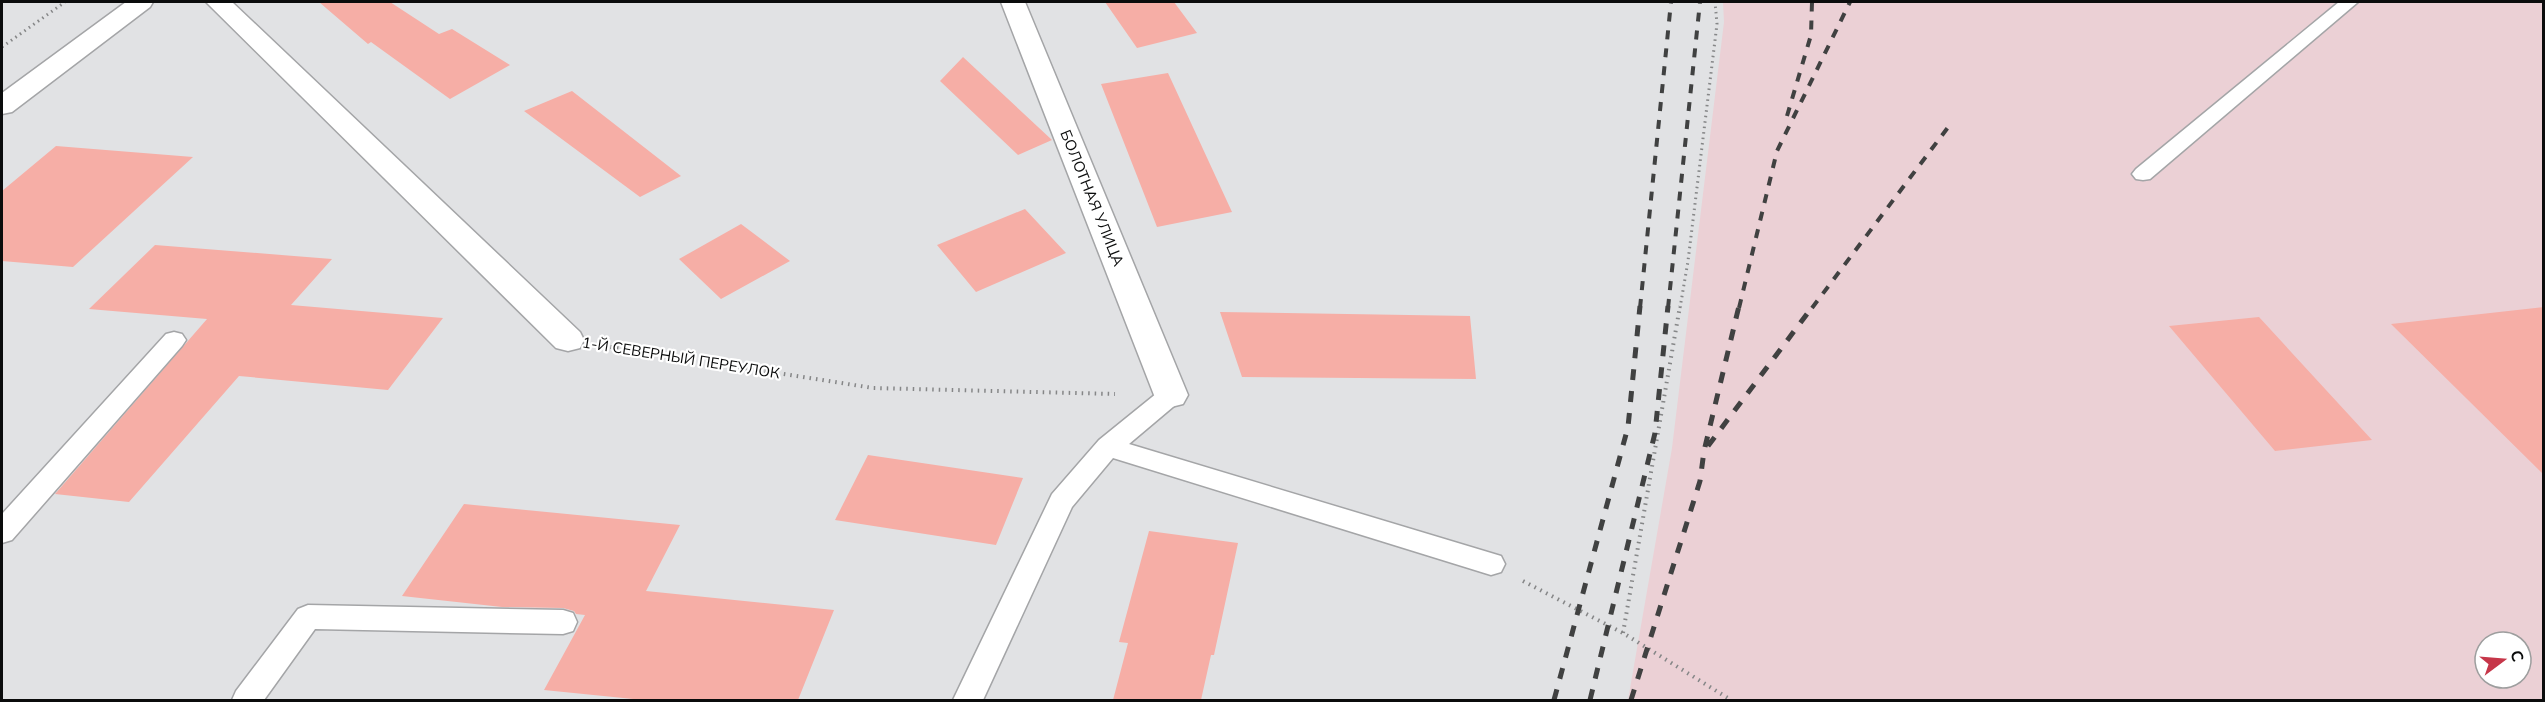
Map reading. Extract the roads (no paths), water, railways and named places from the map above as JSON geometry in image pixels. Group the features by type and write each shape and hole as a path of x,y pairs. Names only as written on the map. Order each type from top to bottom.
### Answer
{"street":[{"path":"2,106 141,2"},
{"name":"1-Й СЕВЕРНЫЙ ПЕРЕУЛОК","path":"218,2 568,340"},
{"name":"БОЛОТНАЯ УЛИЦА","path":"1014,2 1171,395"}],"lane":[{"path":"2144,174 2349,2"},
{"path":"2,532 174,340"},
{"path":"969,700 1061,501 1108,447 1171,395"},
{"path":"1108,447 1491,564"},
{"path":"247,700 308,617 563,622"}],"railway":[{"path":"1640,308 1671,2"},
{"path":"1668,308 1700,2"},
{"path":"1787,116 1811,35 1812,2"},
{"path":"1739,308 1777,151 1850,2"},
{"path":"1812,308 1952,122"},
{"path":"1554,700 1628,427 1640,306"},
{"path":"1590,700 1655,433 1668,306"},
{"path":"1631,700 1700,481 1704,451 1739,306"},
{"path":"1708,446 1813,306"}]}
